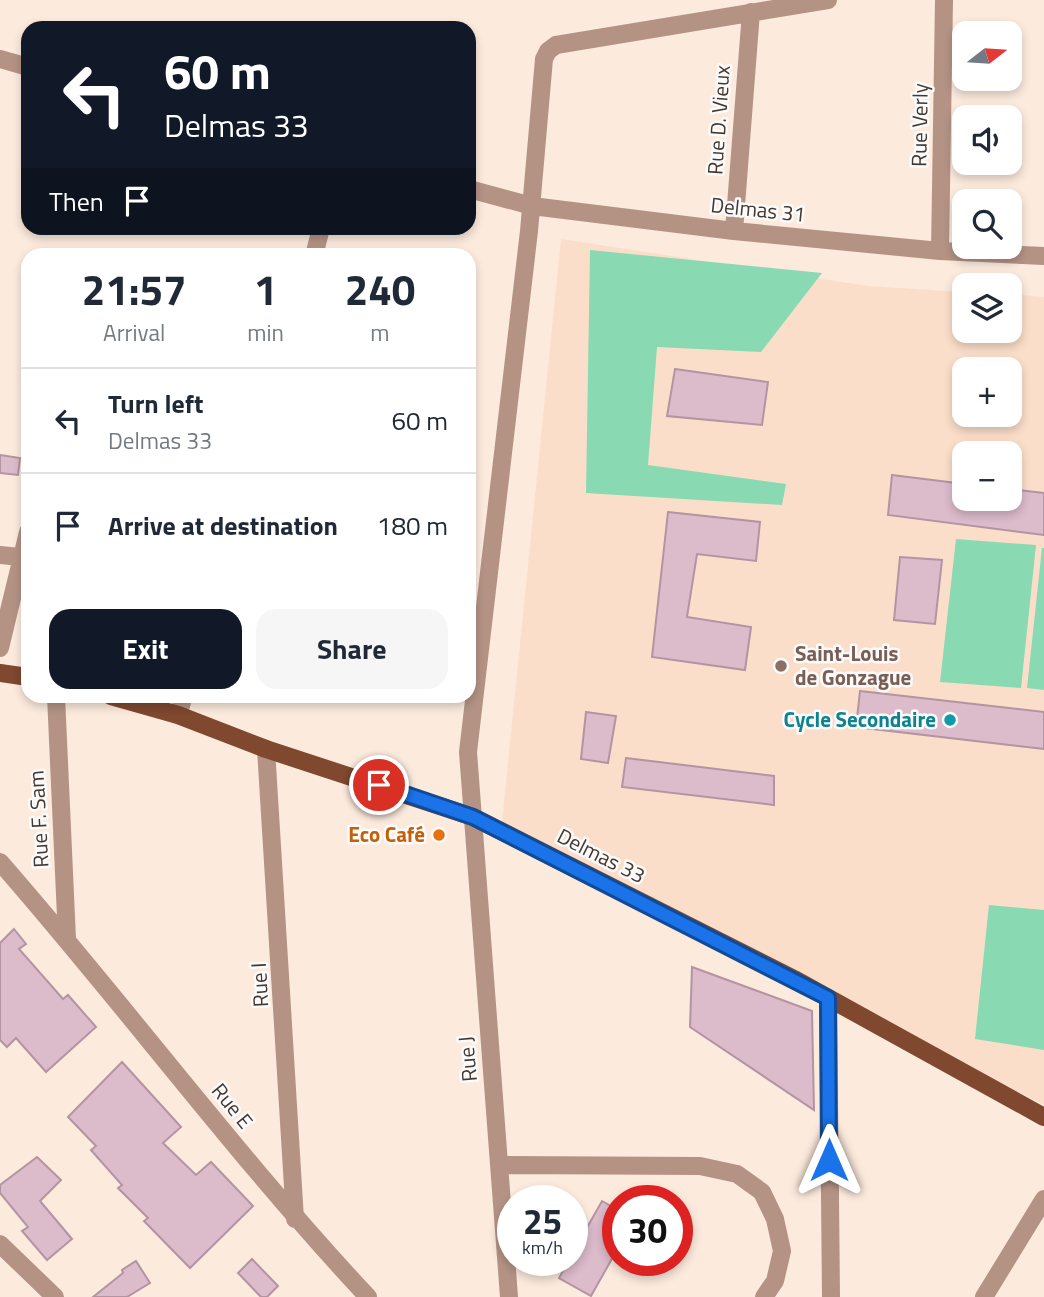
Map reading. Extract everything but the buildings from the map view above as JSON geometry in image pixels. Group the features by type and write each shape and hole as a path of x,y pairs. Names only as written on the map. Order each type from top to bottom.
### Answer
{"main road":[{"path":"0,673 21,676"},
{"name":"Delmas 33","path":"136,703 178,715 266,749 473,817 828,998 1044,1117"}],"street":[{"path":"751,12 828,0"},
{"name":"Rue Verly","path":"940,251 944,0"},
{"name":"Rue J","path":"476,684 532,206 544,59 548,51 556,45 751,12"},
{"name":"Rue D. Vieux","path":"734,231 751,12"},
{"path":"0,59 21,65"},
{"name":"Delmas 31","path":"476,191 532,206 734,231 862,252 940,251 1044,256"},
{"path":"0,648 21,554"},
{"path":"0,555 20,557"},
{"name":"Rue F. Sam","path":"56,703 67,939"},
{"path":"178,715 182,703"},
{"name":"Rue J","path":"474,703 468,752 509,1297"},
{"name":"Rue I","path":"266,749 295,1219"},
{"name":"Rue E","path":"0,862 67,939 295,1219 368,1297"},
{"path":"828,998 831,1297"},
{"path":"500,1165 700,1166 737,1174 762,1192 775,1219 782,1251 775,1281 764,1297"},
{"path":"984,1297 1044,1199"},
{"path":"0,1244 55,1297"}],"shaded area":[{"name":"Saint-Louis de Gonzague","path":"561,239 868,286 952,291 952,343 1022,343 1022,295 1044,297 1044,1105 501,832"}],"green space":[{"path":"590,250 822,273 761,352 657,347 648,465 786,484 782,505 586,493"},
{"path":"956,539 1036,545 1021,688 940,682"},
{"path":"1044,548 1044,690 1027,688"},
{"path":"989,905 1044,910 1044,1050 975,1039"}],"place":[{"name":"Saint-Louis de Gonzague","path":"781,666"},
{"name":"Cycle Secondaire","path":"950,720"},
{"name":"Eco Café","path":"439,835"}],"route":[{"path":"379,785 473,817 828,998 829,1160"}]}
